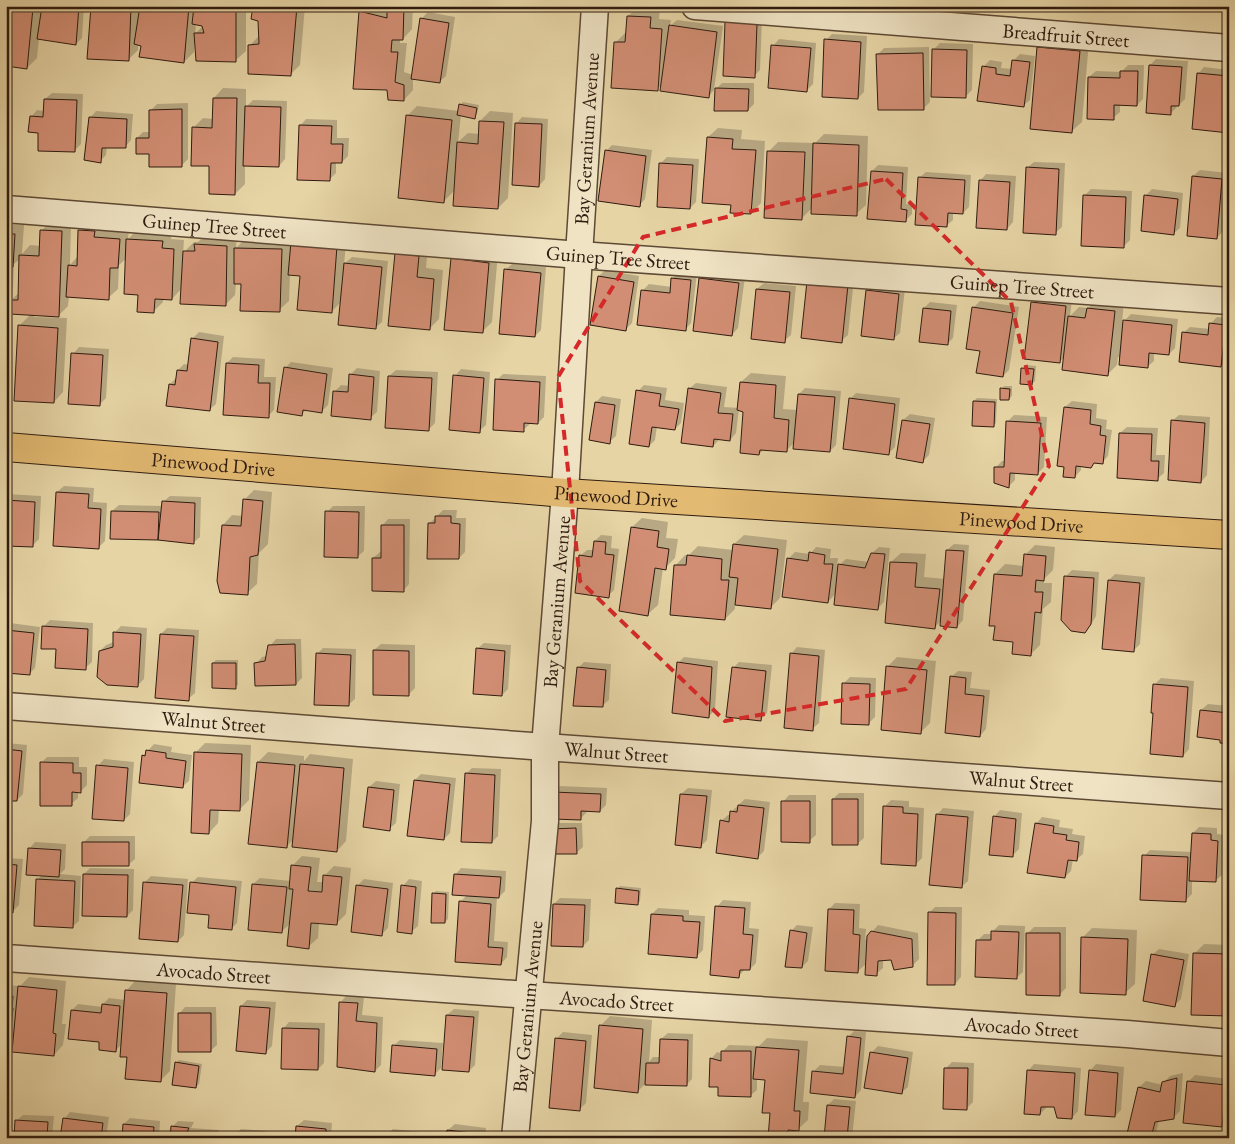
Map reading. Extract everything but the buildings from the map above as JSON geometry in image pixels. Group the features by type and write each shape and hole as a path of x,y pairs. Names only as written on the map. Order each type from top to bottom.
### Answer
{"main road":[{"name":"Pinewood Drive","path":"6,447 565,493 1229,535"}],"street":[{"name":"Bay Geranium Avenue","path":"515,1138 545,821 544,747 565,493 595,6"},
{"name":"Breadfruit Street","path":"694,6 1229,48"},
{"name":"Guinep Tree Street","path":"6,208 579,255 1229,301"},
{"name":"Walnut Street","path":"6,706 1229,796"},
{"name":"Avocado Street","path":"6,958 528,995 1127,1034 1229,1043"}],"highlighted area":[{"path":"886,179 1011,302 1049,466 906,689 725,721 580,581 558,377 643,237"}]}
